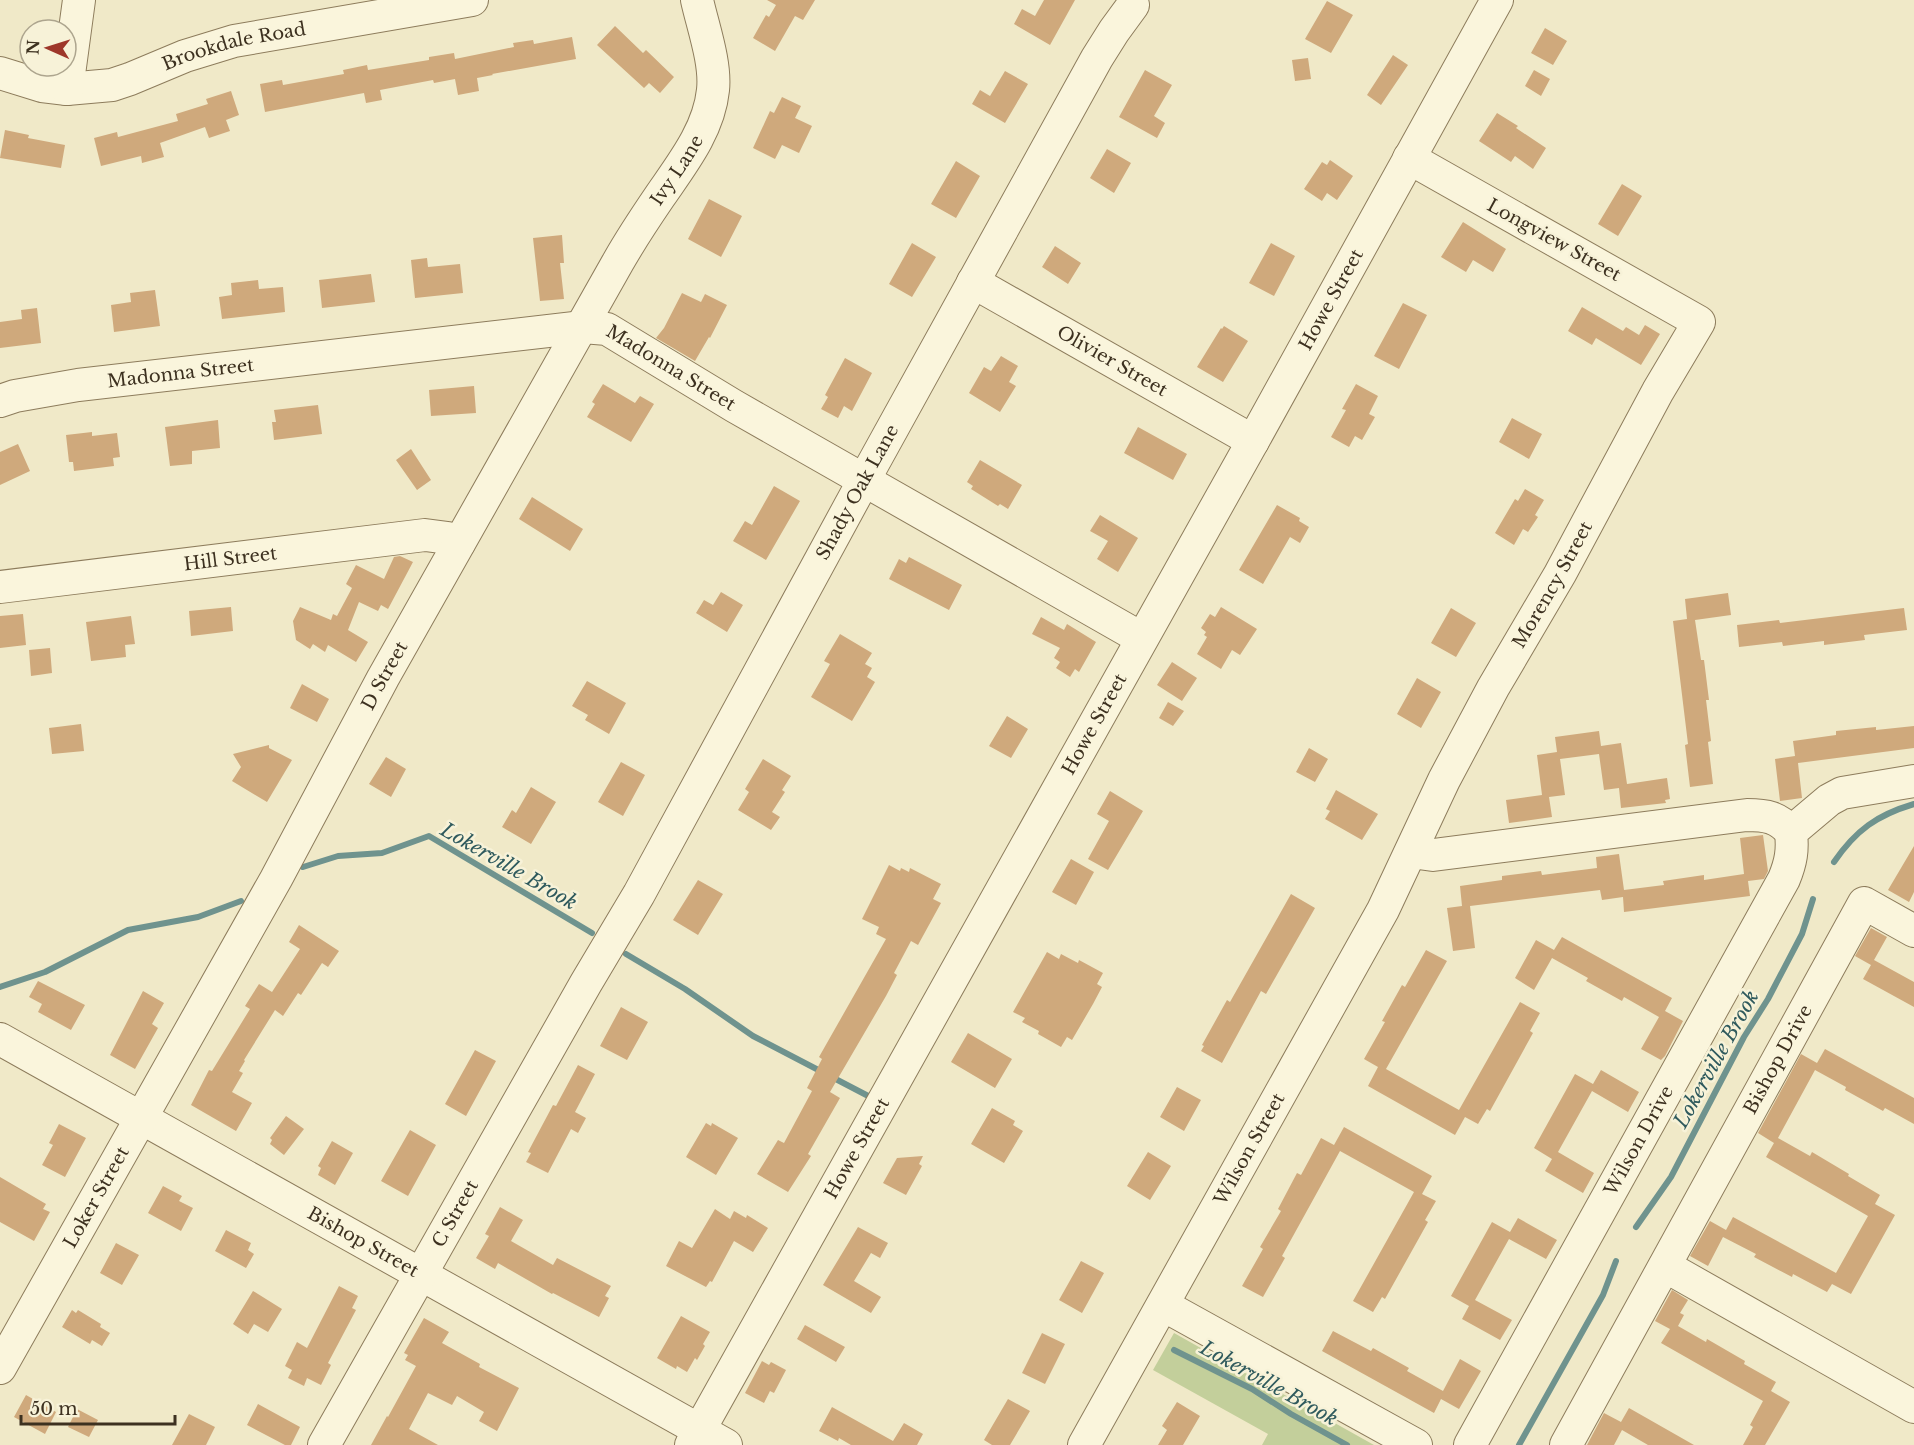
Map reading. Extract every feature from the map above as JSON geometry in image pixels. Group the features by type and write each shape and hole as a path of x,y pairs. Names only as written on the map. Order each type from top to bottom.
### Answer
{"street":[{"path":"67,88 79,0"},
{"name":"Brookdale Road","path":"0,73 42,86 89,88 130,79 185,56 234,41 389,7 472,0"},
{"name":"Ivy Lane","path":"583,327 631,240 693,148 703,128 714,90 713,72 697,0"},
{"name":"Howe Street","path":"695,1437 1253,441 1497,0"},
{"name":"Shady Oak Lane","path":"586,982 639,894 972,282 1097,58 1133,5"},
{"name":"Longview Street","path":"1409,158 1699,322"},
{"name":"Olivier Street","path":"972,282 1253,441"},
{"name":"Morency Street","path":"1411,852 1432,804 1493,688 1560,574 1658,391 1699,322"},
{"name":"Madonna Street","path":"0,401 25,394 78,385 583,327 607,329 734,406 1141,638"},
{"name":"D Street","path":"191,1027 459,543 583,327"},
{"name":"Hill Street","path":"0,587 425,535 448,538 459,543"},
{"path":"1411,852 1433,855 1747,814 1773,817 1791,832 1829,800 1842,793 1914,782"},
{"name":"Wilson Drive","path":"1470,1445 1784,879 1793,850 1791,832"},
{"name":"Wilson Street","path":"1084,1445 1383,910 1411,852"},
{"name":"Bishop Drive","path":"1566,1445 1864,903 1914,931"},
{"name":"C Street","path":"324,1445 586,982"},
{"name":"Loker Street","path":"0,1368 191,1027"},
{"name":"Bishop Street","path":"0,1038 420,1274 695,1437 726,1445"},
{"path":"1665,1266 1914,1407"},
{"path":"1162,1305 1416,1445"}],"green space":[{"path":"1174,1333 1374,1445 1262,1445 1268,1434 1153,1370"}],"building":[{"path":"767,0 815,0 803,20 795,16 775,51 753,38 766,15 769,17 776,5"},
{"path":"1044,0 1075,0 1050,45 1014,24 1022,9 1035,16"},
{"path":"1327,1 1353,15 1331,53 1305,39"},
{"path":"615,26 643,53 646,50 674,77 660,93 649,83 644,88 597,45"},
{"path":"1545,28 1567,41 1553,65 1531,53"},
{"path":"572,37 576,59 477,78 479,91 458,95 455,79 434,83 433,80 380,90 382,100 366,103 364,93 265,112 260,84 282,80 283,85 344,74 343,70 367,65 368,70 429,60 429,57 454,53 455,59 514,47 513,43 533,40 534,44"},
{"path":"1393,55 1408,65 1381,105 1367,95"},
{"path":"1308,58 1311,79 1295,81 1292,60"},
{"path":"1145,70 1172,85 1154,116 1165,123 1157,138 1119,117"},
{"path":"1534,70 1550,79 1541,96 1525,86"},
{"path":"1005,71 1028,84 1005,123 972,104 980,90 990,96"},
{"path":"231,91 239,115 226,120 230,131 209,138 205,127 160,143 164,157 142,163 141,156 101,166 94,138 117,132 118,137 178,121 176,114 208,104 206,99"},
{"path":"782,97 801,106 795,118 812,126 799,153 782,145 775,159 753,148 770,111 774,113"},
{"path":"1497,113 1546,148 1533,169 1515,156 1511,162 1479,141"},
{"path":"5,130 29,135 28,138 65,145 61,168 0,158"},
{"path":"1107,149 1131,163 1114,193 1090,178"},
{"path":"1330,160 1353,176 1337,200 1327,193 1322,201 1304,189 1322,162 1327,165"},
{"path":"956,161 980,176 956,218 931,204"},
{"path":"1622,184 1642,196 1618,236 1598,224"},
{"path":"709,199 742,216 721,257 688,239"},
{"path":"1463,222 1506,249 1493,272 1473,260 1466,272 1441,257"},
{"path":"562,235 564,263 560,263 564,299 540,301 533,238"},
{"path":"912,243 936,257 912,297 889,284"},
{"path":"1271,243 1295,256 1274,296 1249,283"},
{"path":"1055,246 1081,263 1068,284 1042,267"},
{"path":"427,258 428,267 460,264 463,293 415,298 411,260"},
{"path":"371,274 375,302 322,308 319,280"},
{"path":"258,280 259,289 283,287 285,312 222,319 219,297 232,295 231,283"},
{"path":"155,290 160,326 114,332 111,305 131,302 130,293"},
{"path":"682,293 701,302 705,294 727,305 695,361 656,338 664,328"},
{"path":"1403,303 1427,315 1399,369 1374,356"},
{"path":"1582,307 1623,331 1626,327 1639,335 1645,325 1660,334 1641,365 1596,338 1592,345 1568,331"},
{"path":"37,308 41,343 0,348 0,322 22,319 21,310"},
{"path":"1224,326 1248,341 1223,382 1197,367"},
{"path":"1001,356 1018,366 1009,382 1016,386 1000,412 969,393 984,367 991,371"},
{"path":"845,358 872,373 852,411 844,406 838,418 821,409 828,397 825,395"},
{"path":"603,384 635,403 640,396 654,404 631,442 587,417 595,404 592,402"},
{"path":"1356,384 1378,396 1369,414 1375,417 1362,440 1355,436 1349,447 1331,437 1346,410 1342,409"},
{"path":"474,386 476,413 431,416 429,390"},
{"path":"318,405 322,434 274,440 272,422 276,422 274,410"},
{"path":"1512,418 1542,434 1529,459 1499,442"},
{"path":"218,420 220,448 192,451 192,464 170,466 165,427"},
{"path":"1138,427 1187,454 1173,480 1124,453"},
{"path":"92,432 92,436 117,433 120,457 113,458 114,466 74,471 73,462 69,462 66,435"},
{"path":"18,444 30,471 0,485 0,452"},
{"path":"411,449 431,480 417,490 396,460"},
{"path":"980,460 1022,485 1008,509 1000,504 998,506 971,489 973,486 967,482"},
{"path":"774,486 800,501 766,560 733,541 745,521 752,525"},
{"path":"1525,489 1544,500 1535,515 1538,517 1528,532 1523,529 1514,545 1495,533 1515,499 1518,501"},
{"path":"532,497 583,529 570,551 519,519"},
{"path":"1277,505 1300,518 1299,521 1309,527 1300,543 1290,537 1263,584 1239,570"},
{"path":"1100,515 1138,538 1118,572 1097,559 1108,541 1090,531"},
{"path":"400,556 413,562 388,609 381,605 378,611 359,602 348,630 368,642 356,662 328,645 325,652 313,644 310,649 296,640 293,621 300,607 331,620 333,614 337,616 352,588 346,584 356,565 384,579 394,557"},
{"path":"909,557 962,585 949,610 889,579 899,559 906,563"},
{"path":"721,592 743,605 727,632 696,613 704,600 713,605"},
{"path":"1728,593 1731,615 1695,620 1701,660 1704,660 1709,700 1706,700 1713,784 1690,787 1685,745 1688,744 1673,621 1687,619 1685,599"},
{"path":"231,607 233,631 191,636 189,611"},
{"path":"1221,607 1257,629 1240,655 1232,650 1221,669 1197,654 1207,637 1204,635 1206,632 1201,628 1210,614 1215,617"},
{"path":"1451,608 1476,623 1456,657 1431,643"},
{"path":"1904,608 1907,630 1864,635 1865,640 1824,645 1824,641 1783,646 1782,642 1739,647 1737,625 1779,620 1780,623"},
{"path":"23,614 26,645 0,648 0,616"},
{"path":"131,616 135,644 125,645 126,657 91,661 86,622"},
{"path":"1041,617 1064,630 1067,624 1096,642 1079,672 1075,669 1070,677 1056,668 1060,662 1054,658 1060,648 1032,634"},
{"path":"840,634 872,653 865,664 872,668 867,677 875,682 852,721 811,697 830,664 824,661"},
{"path":"50,648 52,673 31,676 29,650"},
{"path":"1172,662 1197,678 1182,701 1157,685"},
{"path":"1417,678 1441,692 1421,728 1397,714"},
{"path":"587,681 626,703 609,734 585,720 588,715 572,706"},
{"path":"302,684 329,699 317,722 290,708"},
{"path":"1168,702 1184,711 1173,726 1159,718"},
{"path":"1007,716 1028,729 1011,758 989,746"},
{"path":"81,724 84,751 52,754 49,728"},
{"path":"1914,726 1914,748 1798,763 1802,798 1780,801 1775,759 1795,756 1793,741 1836,735 1836,731"},
{"path":"1599,731 1601,746 1621,743 1627,784 1667,778 1670,799 1665,800 1666,803 1621,808 1619,788 1604,790 1599,754 1560,759 1565,795 1549,797 1552,817 1509,823 1506,800 1542,795 1537,755 1557,752 1555,737"},
{"path":"269,745 269,748 292,760 267,802 232,781 241,767 233,754"},
{"path":"1309,748 1328,759 1315,782 1296,772"},
{"path":"386,757 406,769 391,797 369,784"},
{"path":"763,759 791,776 782,790 785,792 772,812 780,817 771,830 738,810 749,792 745,789"},
{"path":"621,762 645,775 623,816 598,802"},
{"path":"531,787 556,802 531,844 502,827 512,810 516,813"},
{"path":"1336,790 1378,814 1362,840 1325,819 1330,811 1326,809"},
{"path":"1110,791 1143,811 1108,870 1088,859 1109,821 1097,814"},
{"path":"1763,835 1768,871 1764,879 1748,881 1750,896 1624,912 1623,897 1602,900 1600,890 1470,906 1475,948 1453,951 1447,908 1462,906 1460,886 1502,880 1502,876 1541,871 1542,875 1597,868 1596,857 1619,854 1624,890 1664,885 1663,881 1704,875 1704,880 1744,874 1740,838"},
{"path":"1914,846 1914,892 1909,902 1888,890"},
{"path":"1071,859 1094,872 1076,905 1052,892"},
{"path":"889,865 900,871 901,868 909,872 910,868 941,884 933,899 941,903 918,945 911,941 894,973 897,975 886,996 830,1092 840,1098 808,1154 811,1156 788,1192 757,1174 778,1140 784,1143 812,1091 807,1088 822,1059 819,1057 886,939 876,934 879,927 862,919"},
{"path":"698,880 723,894 698,935 673,920"},
{"path":"1291,894 1315,908 1266,994 1261,991 1222,1063 1201,1051 1204,1046 1202,1045 1227,1000 1230,1002"},
{"path":"299,925 339,951 328,967 322,963 301,995 298,993 283,1016 275,1010 244,1060 239,1071 243,1073 232,1092 252,1103 236,1131 191,1105 209,1070 212,1071 250,1009 245,1006 259,984 272,992 300,949 289,942"},
{"path":"1871,928 1887,937 1874,960 1914,982 1914,1007 1863,979 1871,965 1855,956"},
{"path":"1562,937 1672,998 1665,1011 1683,1021 1661,1060 1641,1049 1659,1017 1624,997 1622,1001 1586,981 1588,978 1552,958 1534,990 1515,978 1536,940 1554,950"},
{"path":"1426,950 1447,961 1386,1069 1459,1110 1520,1002 1540,1013 1530,1031 1533,1033 1490,1111 1487,1109 1478,1124 1465,1117 1455,1135 1368,1086 1378,1067 1364,1059 1402,985 1405,987"},
{"path":"1047,952 1059,959 1061,954 1078,963 1079,960 1103,973 1097,984 1102,987 1093,1004 1072,1040 1067,1037 1061,1047 1038,1034 1039,1031 1022,1022 1025,1018 1013,1012"},
{"path":"38,981 85,1005 71,1030 38,1012 42,1004 29,997"},
{"path":"143,991 164,1003 152,1024 158,1028 135,1069 110,1055"},
{"path":"621,1007 648,1022 627,1060 600,1046"},
{"path":"968,1033 1012,1059 995,1088 951,1062"},
{"path":"1825,1049 1914,1098 1914,1124 1885,1108 1883,1111 1815,1070 1778,1138 1810,1156 1812,1152 1849,1174 1848,1176 1880,1195 1875,1204 1895,1215 1851,1294 1832,1284 1827,1292 1793,1274 1792,1277 1754,1257 1756,1254 1723,1237 1708,1266 1690,1256 1710,1221 1726,1230 1733,1217 1836,1273 1868,1216 1766,1157 1774,1143 1758,1133 1801,1054 1817,1063"},
{"path":"475,1050 496,1061 466,1116 445,1104"},
{"path":"578,1065 595,1074 575,1112 586,1118 578,1133 571,1129 548,1173 526,1162 531,1153 528,1152"},
{"path":"1601,1070 1639,1092 1628,1112 1592,1091 1558,1152 1594,1173 1583,1193 1545,1171 1552,1159 1534,1148 1575,1074 1593,1084"},
{"path":"1177,1087 1201,1100 1184,1131 1160,1117"},
{"path":"992,1108 1015,1121 1013,1125 1023,1131 1004,1163 971,1144"},
{"path":"286,1116 304,1129 284,1155 270,1144 272,1140 270,1138"},
{"path":"706,1123 711,1126 712,1123 738,1138 716,1175 686,1157"},
{"path":"59,1124 86,1138 65,1177 42,1165 53,1145 49,1143"},
{"path":"1344,1127 1432,1176 1422,1194 1436,1201 1425,1220 1428,1222 1385,1299 1382,1297 1373,1312 1353,1301 1414,1192 1340,1151 1282,1256 1285,1258 1263,1297 1242,1286 1263,1249 1260,1247 1281,1211 1278,1209 1297,1173 1301,1175 1321,1138 1334,1145"},
{"path":"410,1130 436,1145 408,1196 381,1181"},
{"path":"332,1141 353,1153 335,1185 318,1175 321,1168 318,1166"},
{"path":"1148,1152 1171,1166 1150,1200 1127,1186"},
{"path":"923,1156 919,1164 922,1166 906,1195 883,1183 897,1158"},
{"path":"0,1177 46,1204 43,1209 50,1212 34,1241 0,1222"},
{"path":"163,1186 182,1196 179,1201 193,1208 181,1231 148,1213"},
{"path":"500,1207 523,1220 511,1241 553,1265 557,1258 611,1286 605,1296 609,1298 599,1317 552,1294 498,1263 495,1269 476,1258 489,1236 485,1234"},
{"path":"715,1209 730,1219 734,1211 746,1218 747,1215 768,1228 753,1252 734,1241 712,1282 710,1281 706,1287 666,1266 679,1241 692,1248"},
{"path":"1518,1218 1557,1240 1546,1259 1509,1239 1475,1300 1512,1320 1500,1340 1462,1319 1469,1306 1451,1296 1492,1222 1510,1232"},
{"path":"858,1227 888,1243 880,1258 871,1253 854,1281 881,1297 871,1313 823,1285"},
{"path":"226,1230 251,1243 248,1250 254,1254 246,1268 215,1251"},
{"path":"116,1243 139,1255 122,1285 100,1273"},
{"path":"1081,1261 1104,1273 1082,1313 1059,1300"},
{"path":"339,1286 358,1296 352,1308 356,1310 328,1363 331,1365 321,1385 307,1378 304,1386 288,1378 292,1370 285,1366 297,1342 307,1348"},
{"path":"1672,1290 1688,1300 1680,1313 1684,1315 1678,1326 1706,1342 1707,1339 1776,1382 1771,1391 1790,1402 1765,1445 1743,1445 1753,1427 1750,1425 1763,1401 1661,1343 1670,1329 1655,1321"},
{"path":"253,1291 282,1309 268,1332 254,1324 248,1334 233,1324"},
{"path":"72,1310 76,1313 78,1310 101,1324 100,1327 110,1333 102,1346 92,1340 90,1344 62,1327"},
{"path":"681,1316 710,1332 697,1360 695,1358 687,1372 677,1366 676,1369 657,1358"},
{"path":"424,1318 449,1332 442,1343 480,1364 479,1367 519,1388 497,1431 479,1421 484,1412 457,1396 452,1405 428,1393 409,1429 438,1445 371,1445 416,1366 405,1360 408,1355 404,1353"},
{"path":"805,1325 845,1347 836,1362 797,1339"},
{"path":"1333,1331 1371,1351 1373,1348 1409,1368 1407,1371 1443,1391 1460,1359 1481,1371 1459,1409 1441,1399 1434,1413 1322,1351"},
{"path":"1042,1333 1065,1344 1045,1384 1022,1373"},
{"path":"762,1361 769,1365 771,1362 786,1370 774,1393 770,1391 764,1403 745,1393"},
{"path":"26,1395 56,1412 45,1434 14,1417"},
{"path":"1008,1399 1030,1411 1010,1445 992,1445 984,1440"},
{"path":"1177,1402 1200,1416 1183,1445 1158,1445 1167,1430 1162,1426"},
{"path":"258,1404 300,1427 291,1445 285,1445 247,1425"},
{"path":"832,1407 893,1441 904,1423 923,1434 917,1445 851,1445 819,1431"},
{"path":"1629,1408 1694,1445 1648,1445 1622,1430 1614,1445 1587,1445 1604,1413 1621,1422"},
{"path":"77,1409 98,1420 89,1437 68,1427"},
{"path":"189,1414 215,1427 206,1445 172,1445"}],"waterway":[{"name":"Lokerville Brook","path":"1834,862 1859,832 1868,825 1889,813 1914,804"},
{"name":"Lokerville Brook","path":"303,867 338,856 382,853 429,836 592,933"},
{"name":"Lokerville Brook","path":"1636,1227 1671,1177 1744,1037 1768,999 1802,934 1813,899"},
{"name":"Lokerville Brook","path":"0,987 45,972 128,930 198,917 241,901"},
{"name":"Lokerville Brook","path":"626,954 685,989 753,1036 874,1099"},
{"name":"Lokerville Brook","path":"1519,1445 1603,1295 1616,1261"},
{"name":"Lokerville Brook","path":"1174,1350 1252,1389 1347,1445"}]}
